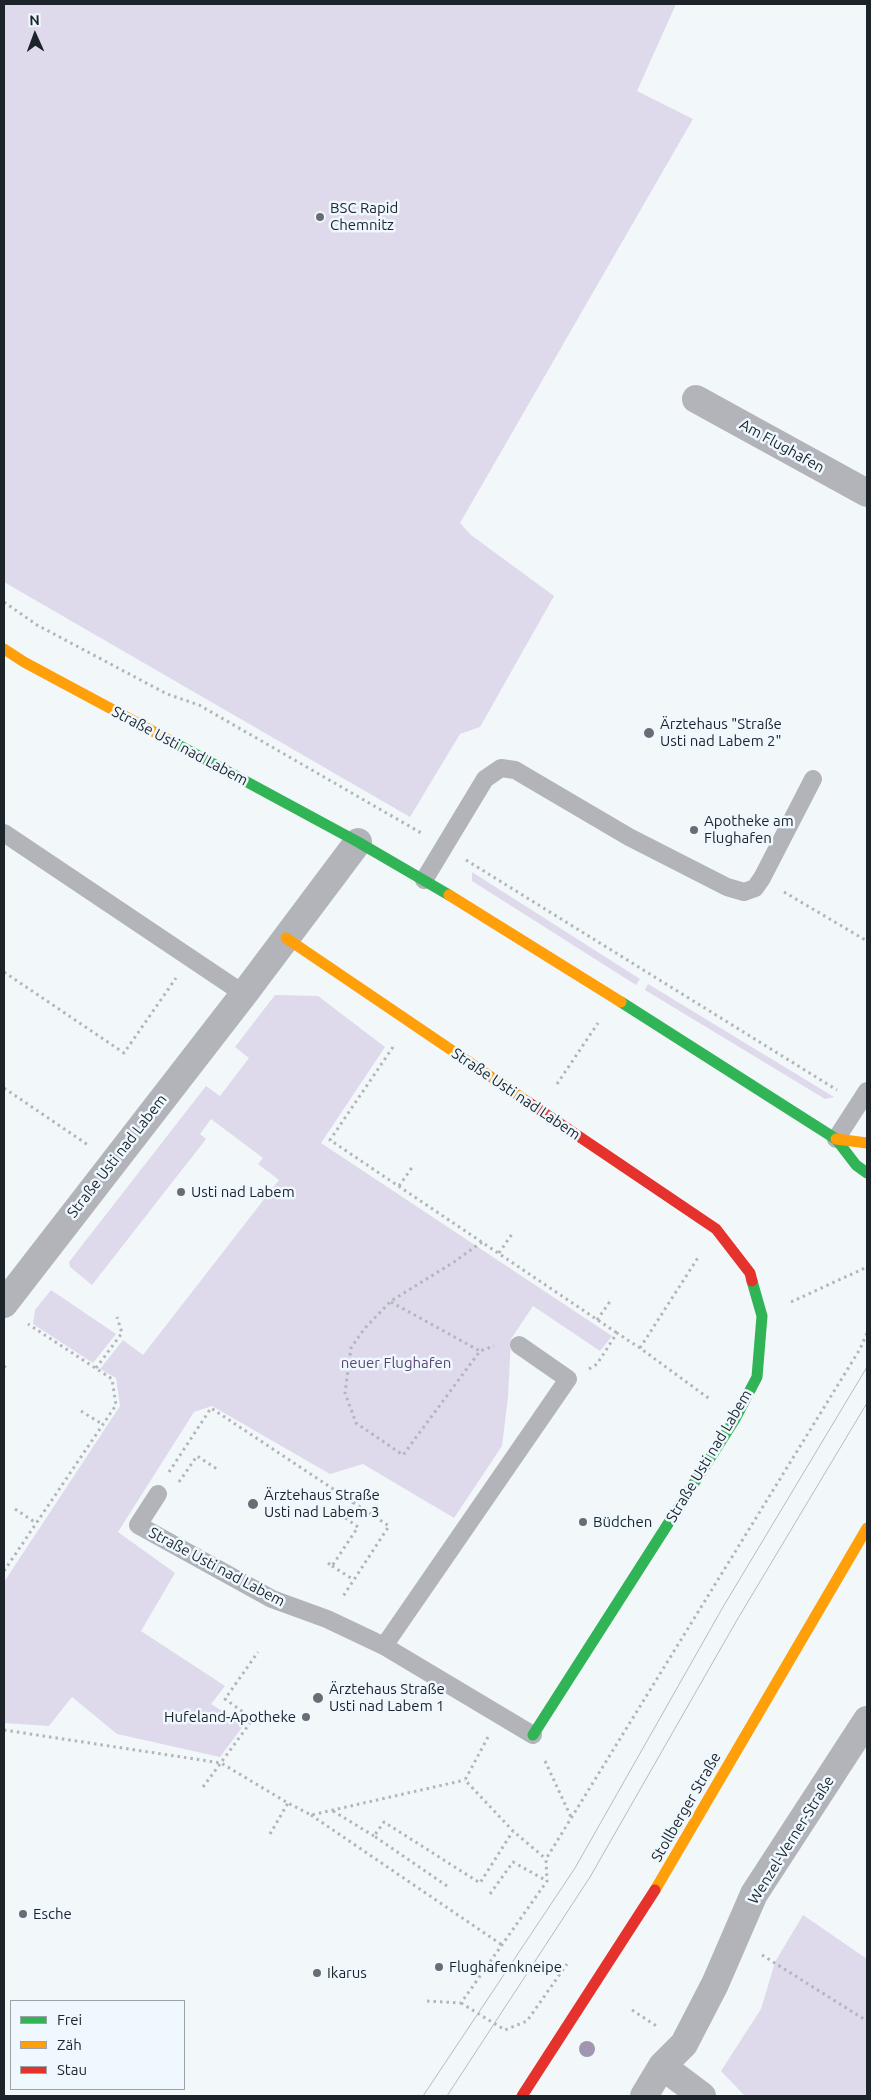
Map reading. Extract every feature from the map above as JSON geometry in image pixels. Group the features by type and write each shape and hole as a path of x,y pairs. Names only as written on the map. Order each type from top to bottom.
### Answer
{"main road":[{"name":"Straße Usti nad Labem","path":"4,649 24,662 358,842 424,880 615,998 836,1139 856,1165 867,1174"},
{"name":"Straße Usti nad Labem","path":"286,938 716,1229 750,1273 762,1316 757,1377 736,1418 533,1734"},
{"name":"Straße Usti nad Labem","path":"836,1139 867,1142"},
{"name":"Stollberger Straße","path":"522,2096 657,1887 867,1528"}],"street":[{"name":"Am Flughafen","path":"696,399 867,493"},
{"name":"Straße Usti nad Labem","path":"12,1311 113,1162 244,994 358,842"},
{"name":"Wenzel-Verner-Straße","path":"644,2096 662,2066 684,2044 715,1984 754,1894 867,1720"},
{"path":"662,2066 702,2096"}],"lane":[{"path":"424,880 485,779 501,768 515,770 629,836 727,887 744,892 755,888 762,878 813,779"},
{"path":"4,833 244,994"},
{"path":"836,1139 864,1097"},
{"path":"384,1646 568,1379 519,1345"},
{"name":"Straße Usti nad Labem","path":"158,1494 138,1525 272,1599 327,1619 384,1646 533,1734"}],"path":[{"path":"4,602 37,625 158,689 199,705 444,846 813,1076 864,1097"},
{"path":"762,878 867,941"},
{"path":"4,972 124,1053 190,957"},
{"path":"540,1110 615,998"},
{"path":"410,1022 330,1140 640,1348 736,1418"},
{"path":"4,1088 113,1162"},
{"path":"400,1186 413,1166"},
{"path":"640,1348 716,1229"},
{"path":"499,1253 512,1234"},
{"path":"482,1242 454,1262 391,1301 364,1329 351,1348 345,1393 356,1423 403,1455 480,1351 511,1339 519,1345"},
{"path":"762,1316 867,1267"},
{"path":"597,1320 611,1300"},
{"path":"391,1301 480,1351"},
{"path":"4,1571 116,1405 112,1379 12,1311"},
{"path":"96,1368 122,1333 117,1317"},
{"path":"568,1379 597,1364 617,1333"},
{"path":"461,2004 547,1881 546,1858 855,1357 867,1333"},
{"path":"172,1467 211,1408 389,1526 327,1619"},
{"path":"81,1411 102,1424"},
{"path":"179,1482 197,1456 217,1469"},
{"path":"332,1566 358,1527 344,1517 354,1503"},
{"path":"15,1509 36,1523"},
{"path":"328,1563 354,1580"},
{"path":"203,1787 253,1719 225,1699 258,1652"},
{"path":"4,1730 222,1763 312,1816 502,1945"},
{"path":"533,1734 572,1817"},
{"path":"312,1816 465,1780 486,1742"},
{"path":"465,1780 513,1831 546,1858"},
{"path":"270,1834 288,1803"},
{"path":"332,1811 374,1836 447,1886"},
{"path":"374,1836 384,1822 480,1883 513,1831"},
{"path":"490,1894 513,1862 547,1881"},
{"path":"735,1939 867,2021"},
{"path":"427,2001 461,2004 505,2030 527,2021 567,1964"}],"green space":[{"name":"BSC Rapid Chemnitz","path":"4,4 676,4 637,91 693,119 460,523 471,535 554,596 480,727 460,734 410,817 4,582"},
{"path":"472,872 640,979 636,985 472,881"},
{"path":"648,984 834,1097 825,1099 645,990"},
{"name":"neuer Flughafen","path":"275,995 318,996 385,1047 321,1143 612,1336 600,1351 533,1306 511,1339 508,1397 502,1446 454,1518 363,1464 330,1474 212,1406 194,1412 118,1532 175,1573 141,1631 225,1686 211,1704 244,1725 220,1757 117,1734 72,1697 49,1726 4,1723 4,1582 120,1406 116,1378 100,1369 123,1340 143,1355 279,1180 258,1164 263,1158 211,1119 200,1134 206,1139 92,1285 70,1267 69,1262 206,1086 220,1096 249,1058 235,1047"},
{"path":"51,1290 116,1334 93,1363 33,1324 35,1310"},
{"path":"803,1915 867,1959 867,2096 745,2096 721,2071 761,2009 775,1962"}],"tram line":[{"path":"423,2096 575,1868 723,1607 867,1367"},
{"path":"447,2096 590,1877 737,1620 867,1403"}],"traffic: fast":[{"path":"173,742 358,842 449,895"},
{"path":"621,1002 836,1139 856,1165 867,1173"},
{"path":"533,1735 735,1419 757,1377 762,1316 752,1281"}],"traffic: slow":[{"path":"4,649 24,662 173,742"},
{"path":"449,895 621,1002"},
{"path":"286,938 528,1102"},
{"path":"836,1139 867,1143"},
{"path":"655,1890 867,1528"}],"traffic: jam":[{"path":"528,1102 716,1229 750,1273 752,1281"},
{"path":"522,2096 655,1890"}],"place":[{"name":"BSC Rapid Chemnitz","path":"320,217"},
{"name":"Ärztehaus \"Straße Usti nad Labem 2\"","path":"649,733"},
{"name":"Apotheke am Flughafen","path":"694,830"},
{"name":"Usti nad Labem","path":"181,1192"},
{"name":"Ärztehaus Straße Usti nad Labem 3","path":"253,1504"},
{"name":"Büdchen","path":"583,1522"},
{"name":"Ärztehaus Straße Usti nad Labem 1","path":"318,1698"},
{"name":"Hufeland-Apotheke","path":"306,1717"},
{"name":"Esche","path":"23,1914"},
{"name":"Flughafenkneipe","path":"439,1967"},
{"name":"Ikarus","path":"317,1973"}]}
